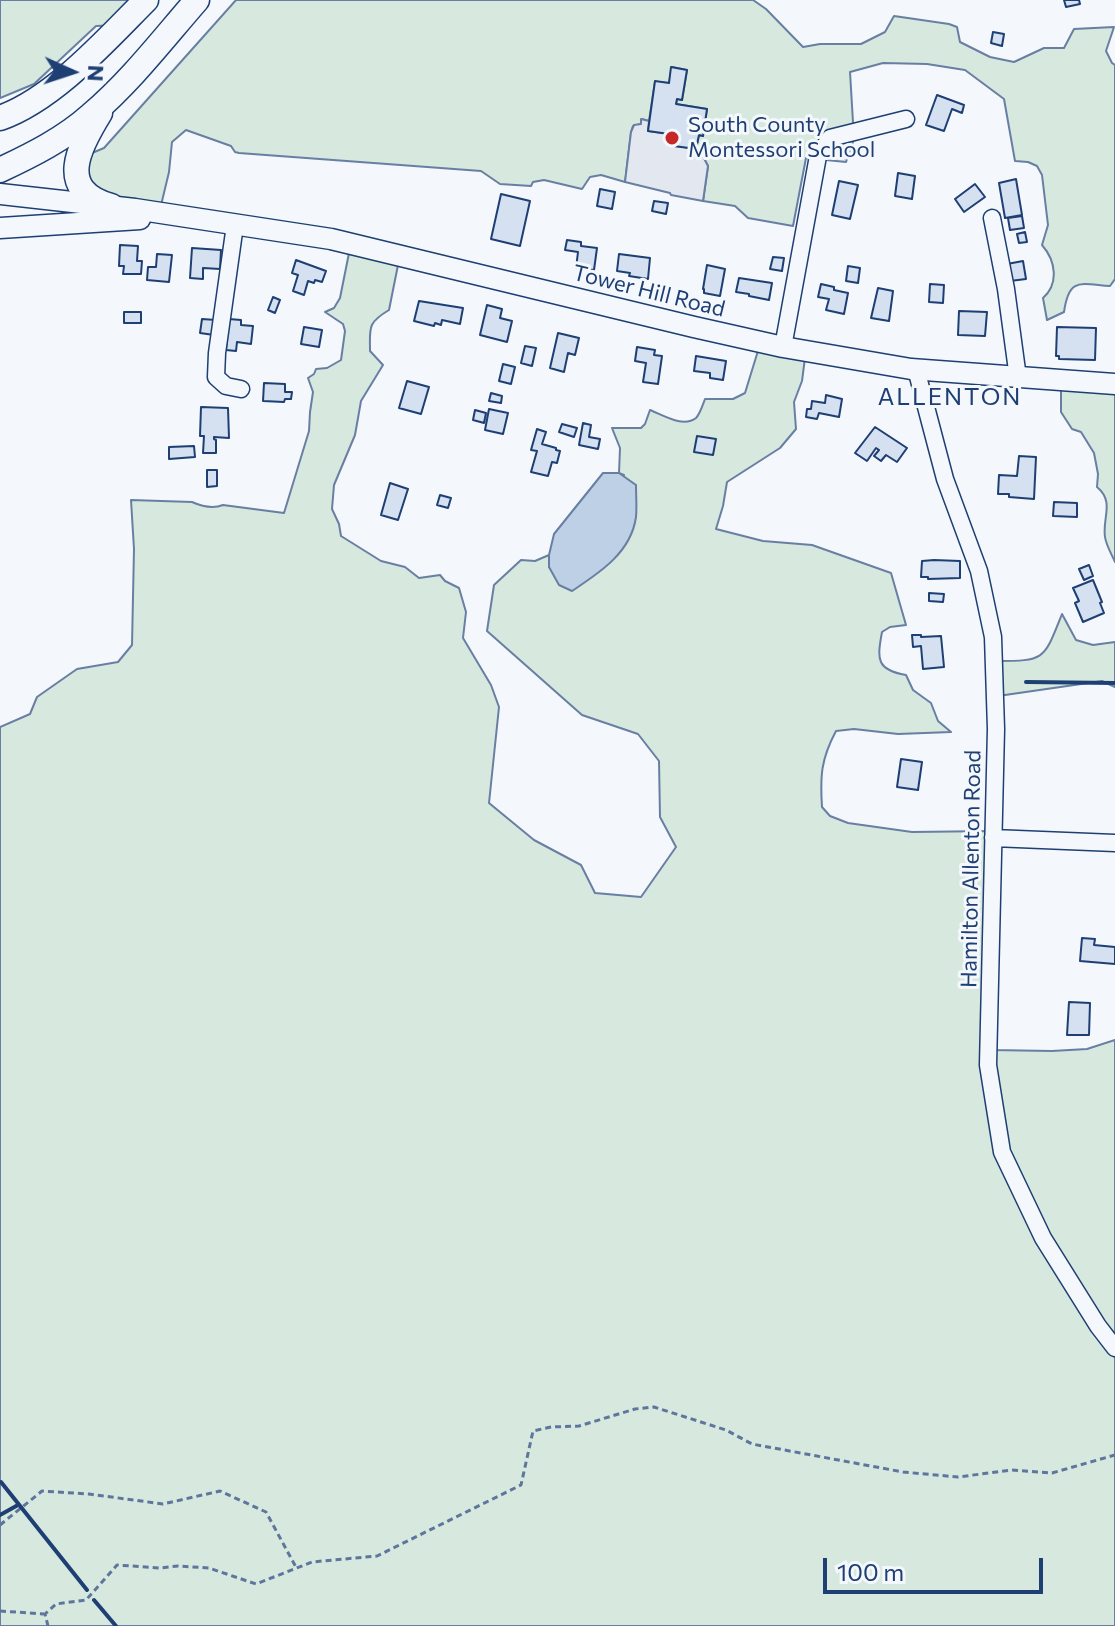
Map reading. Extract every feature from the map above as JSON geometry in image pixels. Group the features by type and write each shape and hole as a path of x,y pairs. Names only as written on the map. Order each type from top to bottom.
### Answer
{"highway":[{"path":"0,118 49,91 88,58 146,0"},
{"path":"0,170 58,140 90,117 121,88 197,0"},
{"path":"108,100 90,129 76,165 77,179 86,195 111,206"}],"main road":[{"name":"Tower Hill Road","path":"0,194 111,206 331,239 783,347 916,369 1115,384"},
{"name":"Tower Hill Road","path":"0,228 176,216"}],"street":[{"path":"783,347 818,156 830,138 906,119"},
{"path":"992,218 1006,289 1018,378"},
{"path":"235,225 216,377 226,386 241,389"},
{"name":"Hamilton Allenton Road","path":"916,369 945,479 979,571 993,637 996,729 988,1065 1002,1152 1043,1238 1115,1348"},
{"path":"993,838 1115,843"}],"path":[{"path":"0,1611 45,1614 56,1604 86,1600 117,1565 209,1568 256,1584 312,1562 377,1556 521,1485 533,1431 579,1426 635,1409 654,1407 726,1430 752,1444 917,1474 958,1477 1012,1470 1052,1473 1115,1455"},
{"path":"0,1525 42,1491 163,1504 220,1491 266,1512 297,1569"},
{"path":"45,1614 48,1626"}],"shaded area":[{"path":"0,0 147,0 122,25 96,26 34,84 0,98"},
{"path":"236,0 753,0 803,47 861,44 885,32 894,16 957,27 960,42 990,57 1014,62 1044,48 1064,48 1074,29 1114,27 1106,51 1115,65 1115,279 1110,286 1084,284 1073,288 1064,312 1047,320 1043,298 1052,286 1054,272 1042,245 1048,225 1042,175 1037,166 1015,161 1004,99 965,70 927,64 883,63 850,72 854,139 846,162 806,158 793,226 748,218 735,206 703,201 708,166 696,148 699,135 703,136 707,109 676,104 677,99 682,100 687,70 672,67 669,83 655,82 649,121 642,119 641,124 633,126 625,182 601,175 590,177 582,189 544,180 533,182 531,186 500,184 481,171 239,153 231,146 186,130 172,142 169,172 157,222 99,209 80,158 104,148"},
{"path":"641,119 649,121 648,131 676,135 675,146 699,149 708,166 703,201 625,182 631,132 634,125 641,124"},
{"path":"350,248 399,260 389,310 373,323 370,331 370,351 383,365 361,401 355,435 334,485 332,509 341,536 381,561 405,567 419,578 440,575 459,588 466,612 463,638 491,685 499,707 489,803 534,840 581,865 595,893 641,897 676,847 660,817 659,761 638,734 582,715 487,631 494,585 521,560 535,561 549,555 549,567 624,475 619,473 620,448 612,428 641,428 650,410 673,420 691,421 696,418 705,399 733,399 745,393 761,341 806,350 802,381 794,402 796,429 780,448 727,482 716,529 763,541 812,545 891,573 906,625 890,627 882,632 879,649 881,662 889,670 906,675 913,690 931,703 938,721 951,732 898,734 854,729 836,731 823,768 822,807 830,816 848,823 912,832 992,831 991,1050 1087,1049 1115,1040 1115,1626 0,1626 0,727 30,714 37,697 77,669 118,662 132,645 134,549 131,500 192,502 284,513 309,431 313,392 308,378 316,369 327,368 341,360 343,324 325,312 334,308 340,298"},
{"path":"1061,383 1115,383 1115,562 1106,540 1107,504 1097,487 1094,453 1081,432 1072,429 1061,412"},
{"path":"1062,614 1076,640 1093,645 1115,642 1115,687 1102,681 998,696 997,661 1025,660 1041,654"}],"water":[{"path":"603,473 619,473 636,485 633,530 612,561 572,591 559,585 549,567 554,534"}],"building":[{"path":"1064,0 1079,0 1080,4 1066,7"},
{"path":"993,32 1004,34 1002,46 991,43"},
{"name":"South County Montessori School","path":"671,67 687,70 682,100 677,99 676,104 707,109 703,136 699,135 696,149 674,146 676,135 648,131 655,81 669,83"},
{"path":"937,95 964,105 962,113 952,109 944,131 926,125"},
{"path":"898,173 915,176 912,199 895,196"},
{"path":"1016,179 1022,215 1005,218 999,183"},
{"path":"839,181 858,185 850,219 832,215"},
{"path":"975,184 985,197 964,212 955,199"},
{"path":"600,189 615,192 612,209 597,206"},
{"path":"501,194 530,201 520,246 491,239"},
{"path":"654,201 668,203 666,214 652,211"},
{"path":"1022,216 1024,228 1010,230 1008,218"},
{"path":"1025,232 1027,242 1019,243 1017,234"},
{"path":"567,240 597,248 594,270 576,268 578,252 565,250"},
{"path":"120,245 138,246 137,261 142,261 141,274 123,274 124,266 119,266"},
{"path":"192,248 221,250 220,269 203,268 203,279 190,278"},
{"path":"157,254 172,255 169,282 147,280 148,267 156,267"},
{"path":"619,254 650,258 648,279 617,271"},
{"path":"773,257 784,258 782,271 770,269"},
{"path":"296,260 326,271 322,282 308,281 304,295 293,291 298,275 292,273"},
{"path":"1023,261 1026,279 1010,281 1007,264"},
{"path":"707,265 725,269 720,296 704,293"},
{"path":"848,266 860,268 858,283 846,281"},
{"path":"739,278 772,283 769,300 736,292"},
{"path":"821,284 848,293 844,314 826,310 829,299 818,297"},
{"path":"930,284 944,285 943,303 929,302"},
{"path":"878,288 893,291 889,321 871,318"},
{"path":"273,297 280,300 275,313 268,310"},
{"path":"419,301 463,308 460,324 442,320 441,325 435,323 434,326 414,321"},
{"path":"487,305 502,309 500,318 512,321 507,342 480,335"},
{"path":"959,311 987,312 985,336 958,335"},
{"path":"124,312 141,312 141,323 124,323"},
{"path":"202,319 216,320 214,335 200,333"},
{"path":"229,319 253,326 251,344 237,342 236,351 226,350"},
{"path":"304,327 322,330 319,347 301,344"},
{"path":"1057,327 1096,328 1095,360 1059,359 1056,356"},
{"path":"558,333 579,338 575,355 568,353 564,372 550,368"},
{"path":"525,346 536,348 532,366 521,363"},
{"path":"637,347 655,350 654,355 662,356 658,384 643,382 646,363 635,361"},
{"path":"696,356 726,361 723,380 710,378 710,373 694,371"},
{"path":"503,364 515,367 511,384 499,381"},
{"path":"407,381 429,387 421,414 399,408"},
{"path":"264,383 285,384 285,392 292,392 291,399 284,402 263,401"},
{"path":"491,393 502,396 501,403 489,401"},
{"path":"826,395 842,399 839,417 819,413 817,419 806,417 812,401 825,403"},
{"path":"201,407 228,408 229,438 214,437 216,453 203,453"},
{"path":"489,409 508,413 503,434 485,430"},
{"path":"475,410 486,413 484,423 473,420"},
{"path":"583,423 591,425 589,437 600,439 598,449 579,445"},
{"path":"562,424 577,428 574,437 559,432"},
{"path":"875,427 907,448 897,462 886,455 881,461 874,456 879,450 876,448 867,461 855,453"},
{"path":"537,429 546,432 542,444 560,451 557,463 552,462 548,476 531,472 537,451 531,450"},
{"path":"697,436 716,439 713,455 694,452"},
{"path":"194,446 195,457 169,459 169,447"},
{"path":"1019,456 1036,457 1034,499 998,494 999,475 1017,476"},
{"path":"207,470 217,470 217,486 207,487"},
{"path":"390,483 408,489 398,520 381,515"},
{"path":"440,495 451,498 448,508 437,505"},
{"path":"1054,502 1077,503 1077,517 1053,516"},
{"path":"922,561 960,561 960,578 921,577"},
{"path":"1089,565 1093,576 1084,580 1079,569"},
{"path":"1093,580 1104,613 1083,622 1073,588"},
{"path":"929,593 944,594 943,602 929,601"},
{"path":"912,635 941,636 944,667 923,669 921,646 913,647"},
{"path":"901,759 922,762 918,790 897,787"},
{"path":"1082,938 1095,939 1094,945 1115,947 1115,964 1080,961"},
{"path":"1069,1002 1090,1003 1089,1035 1067,1035"}],"wall":[{"path":"1026,682 1115,683"},
{"path":"1,1482 87,1590"},
{"path":"0,1515 18,1505"},
{"path":"94,1600 116,1626"}],"place":[{"name":"South County Montessori School","path":"672,138"}],"district":[{"name":"ALLENTON","path":"950,397"}]}
